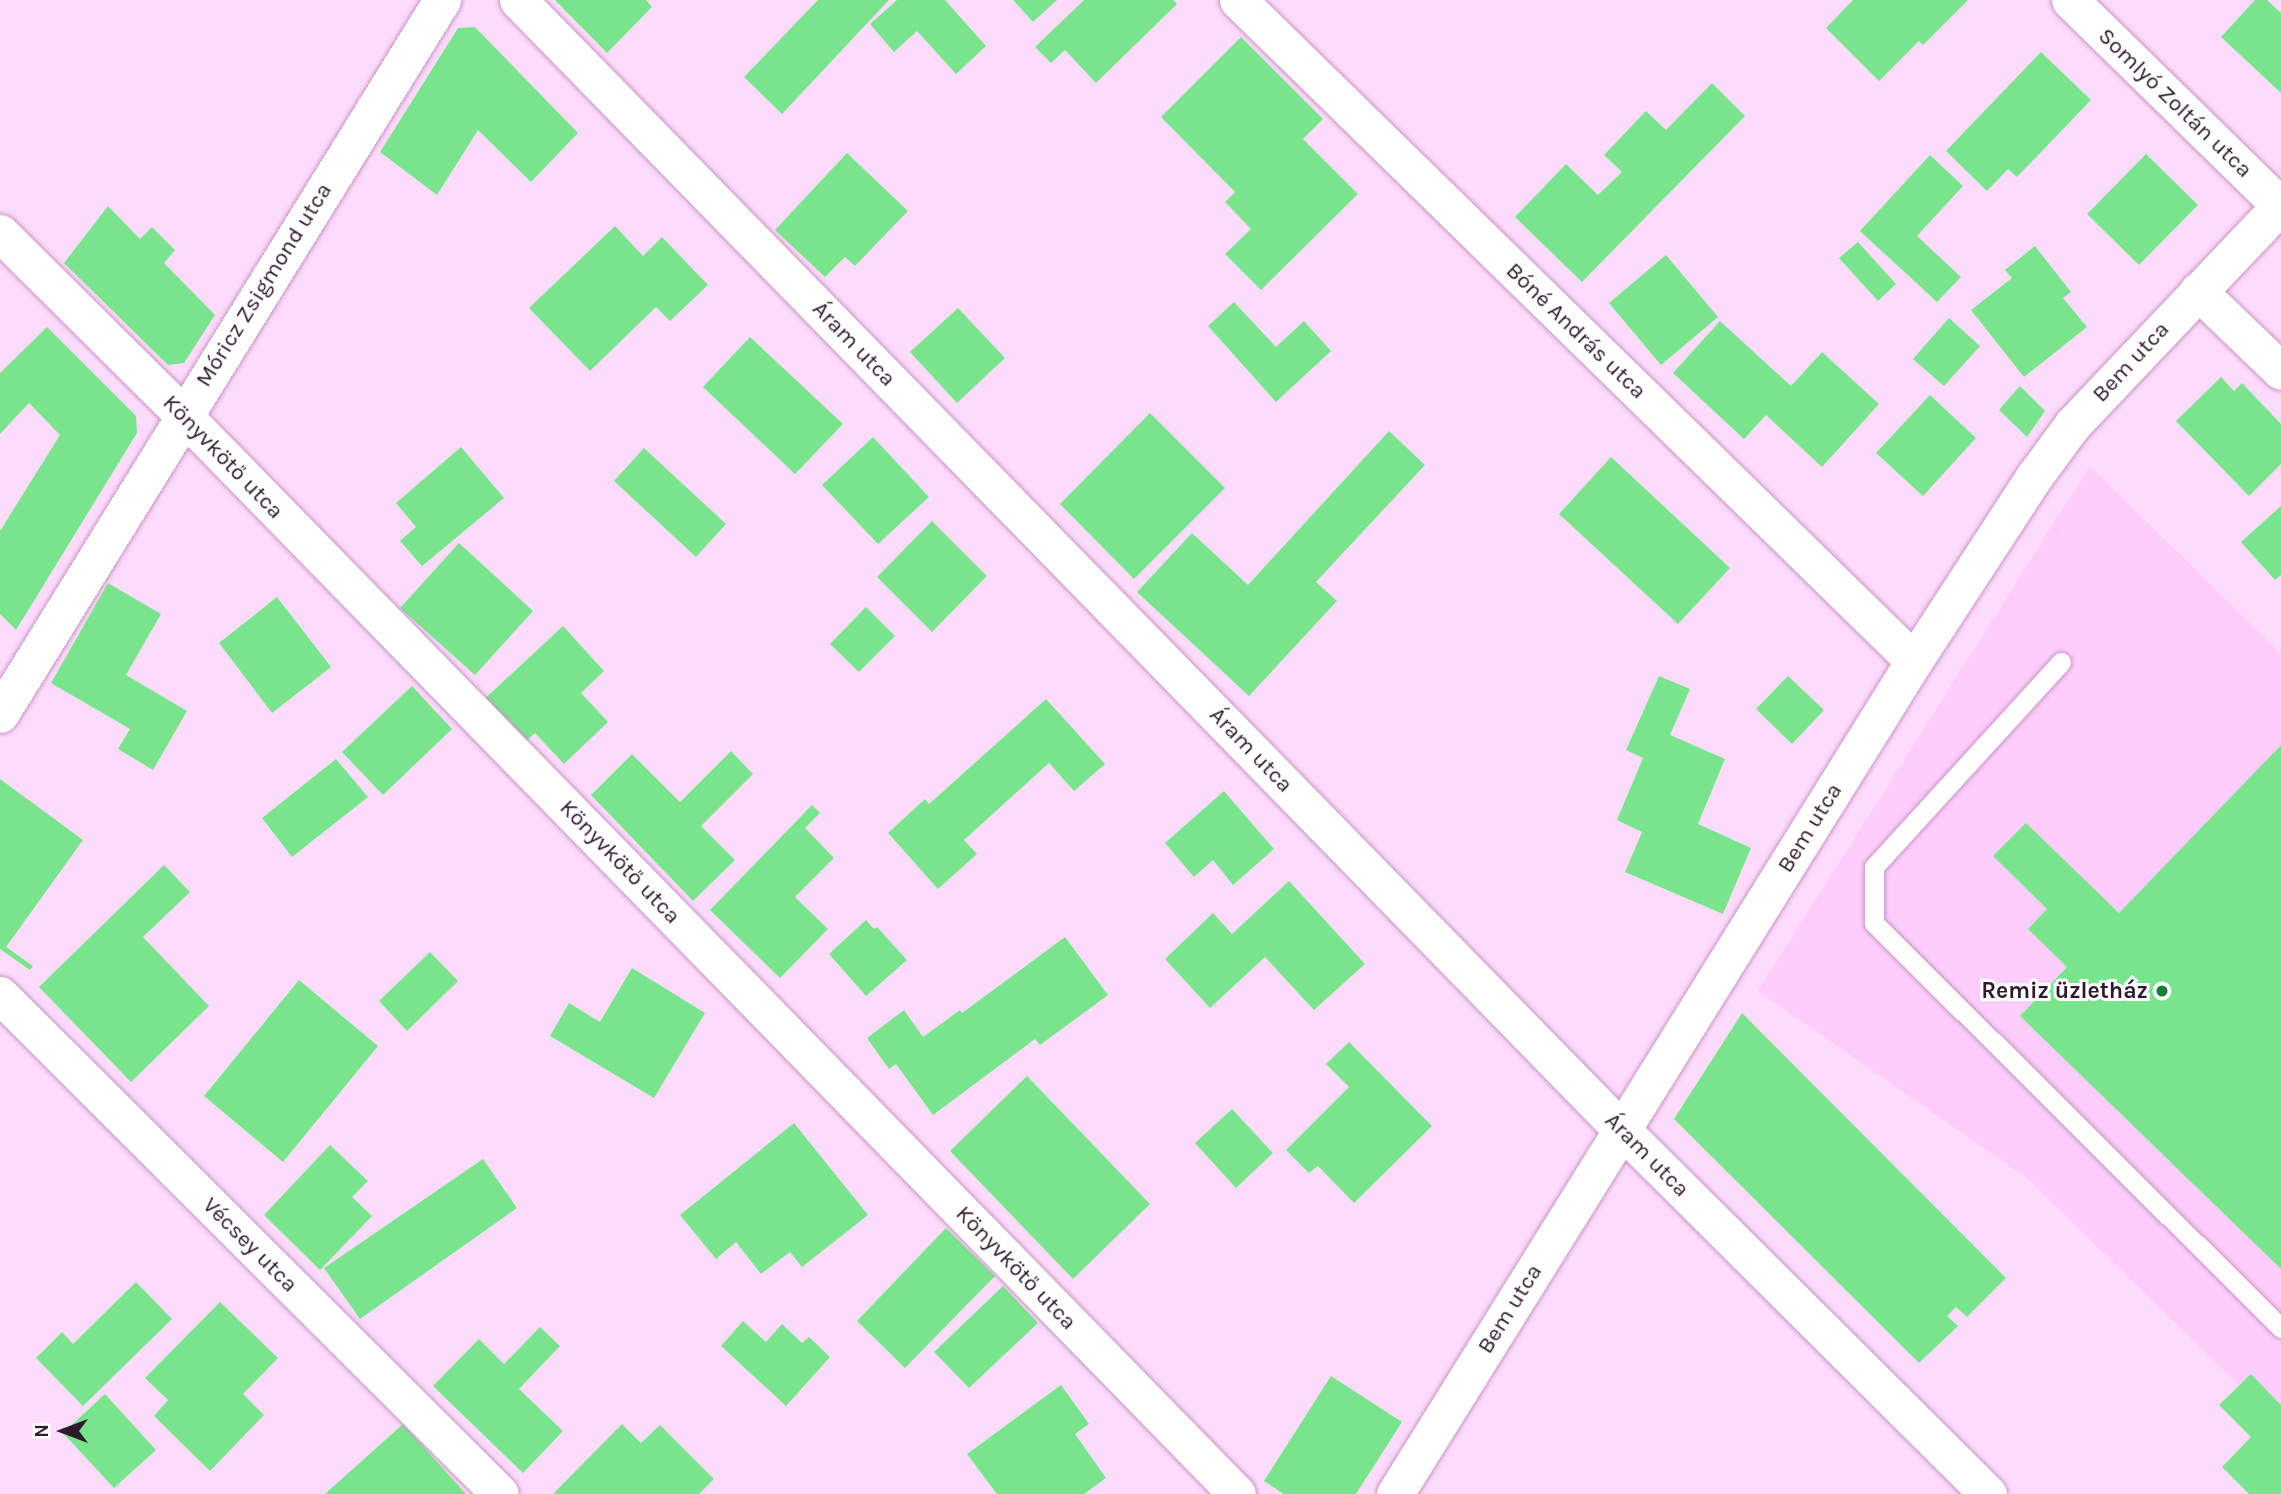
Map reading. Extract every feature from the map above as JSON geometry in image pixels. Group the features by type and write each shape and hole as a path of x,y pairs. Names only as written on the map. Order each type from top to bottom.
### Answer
{"street":[{"name":"Móricz Zsigmond utca","path":"0,714 442,0"},
{"name":"Áram utca","path":"518,0 1622,1129 1988,1494"},
{"name":"Bóné András utca","path":"1238,0 1914,661"},
{"name":"Somlyó Zoltán utca","path":"2070,0 2281,205"},
{"name":"Bem utca","path":"1395,1494 1914,661 2034,477 2073,424 2281,205"},
{"name":"Könyvkötő utca","path":"0,233 183,415 1237,1494"},
{"path":"2198,291 2281,371"},
{"name":"Vécsey utca","path":"0,995 500,1494"}],"lane":[{"path":"2061,662 1874,867 1874,923 2281,1328"}],"shaded area":[{"path":"2090,466 2281,654 2281,1426 2027,1178 1758,991"}],"building":[{"path":"555,0 646,0 652,7 607,53"},
{"path":"818,0 889,0 782,114 744,77"},
{"path":"897,0 945,0 986,46 956,74 917,31 894,52 870,24"},
{"path":"1013,0 1057,0 1033,22"},
{"path":"1084,0 1173,0 1177,4 1096,83 1065,50 1051,63 1035,47"},
{"path":"1853,0 1968,0 1923,45 1919,41 1879,81 1826,28"},
{"path":"2255,0 2267,0 2281,13 2281,93 2221,37"},
{"path":"475,27 578,133 531,182 478,130 437,195 380,152 458,28"},
{"path":"1241,37 1323,119 1303,139 1358,194 1261,290 1225,254 1251,229 1225,202 1235,192 1161,117"},
{"path":"2041,52 2091,100 2017,177 2008,169 1987,191 1946,151"},
{"path":"1712,83 1745,116 1582,282 1515,217 1566,164 1598,195 1622,172 1604,155 1646,111 1666,130"},
{"path":"847,153 908,211 855,266 845,257 825,277 775,230"},
{"path":"2146,154 2198,205 2139,265 2087,214"},
{"path":"1930,155 1963,186 1917,236 1961,277 1937,302 1860,231"},
{"path":"108,206 140,239 152,227 175,250 164,263 215,315 184,363 168,365 64,263"},
{"path":"615,226 643,256 662,237 708,285 670,321 656,307 590,371 529,308"},
{"path":"1858,242 1896,284 1878,301 1839,258"},
{"path":"2035,246 2071,292 2063,298 2087,327 2024,377 1971,310 2012,278 2005,270"},
{"path":"1666,255 1718,317 1661,365 1609,303"},
{"path":"1234,302 1276,347 1304,321 1331,351 1276,402 1208,326"},
{"path":"958,308 1005,358 957,403 910,352"},
{"path":"1949,318 1980,346 1944,386 1913,359"},
{"path":"1720,321 1791,386 1822,352 1879,404 1822,467 1766,415 1744,439 1673,373"},
{"path":"47,327 136,416 137,433 16,630 0,614 0,531 60,435 29,403 0,434 0,373"},
{"path":"750,337 843,424 795,474 703,387"},
{"path":"2221,377 2234,391 2242,383 2281,424 2281,464 2249,496 2176,421"},
{"path":"2020,386 2045,411 2027,437 1999,410"},
{"path":"1930,395 1976,438 1923,496 1876,453"},
{"path":"1150,413 1225,488 1134,579 1060,504"},
{"path":"1389,431 1425,465 1316,582 1337,601 1249,696 1137,592 1192,533 1248,585"},
{"path":"873,437 929,497 878,544 822,485"},
{"path":"461,447 504,498 422,566 400,541 416,527 396,503"},
{"path":"644,448 726,524 696,557 614,481"},
{"path":"1611,457 1730,568 1678,624 1559,514"},
{"path":"2281,506 2281,575 2275,580 2241,542"},
{"path":"932,521 987,576 932,632 877,577"},
{"path":"459,543 533,611 475,675 400,608"},
{"path":"108,583 161,614 126,675 187,711 153,770 118,749 130,729 51,683"},
{"path":"277,597 331,667 272,713 219,643"},
{"path":"866,607 895,636 859,672 830,644"},
{"path":"563,626 604,671 581,693 608,722 564,764 535,733 516,751 476,707"},
{"path":"1659,676 1690,689 1670,735 1725,759 1698,824 1751,848 1723,914 1625,872 1642,832 1617,820 1643,758 1626,750"},
{"path":"1788,676 1824,710 1792,744 1756,709"},
{"path":"412,686 452,729 383,795 342,752"},
{"path":"1046,699 1105,764 1074,791 1049,763 964,840 977,854 938,889 888,833 925,799 929,804"},
{"name":"Remiz üzletház","path":"2281,745 2281,1269 2020,1016 2067,967 2028,929 2047,909 1993,856 2026,823 2119,913"},
{"path":"731,751 753,774 701,826 735,860 693,901 591,795 632,754 680,802"},
{"path":"336,759 368,797 292,857 262,818"},
{"path":"0,779 83,840 6,947 33,966 30,970 0,949"},
{"path":"1224,791 1274,849 1233,885 1213,860 1194,877 1165,843"},
{"path":"812,805 820,813 805,828 834,858 795,897 828,929 780,978 710,910"},
{"path":"164,865 190,892 143,937 209,1006 131,1082 39,987"},
{"path":"1289,881 1365,964 1314,1010 1265,957 1210,1008 1165,959 1213,913 1232,934"},
{"path":"866,920 874,929 877,927 907,960 866,996 829,954"},
{"path":"1065,937 1108,995 1040,1045 1035,1039 933,1115 896,1064 889,1069 867,1038 904,1010 923,1037 960,1010 962,1013"},
{"path":"430,952 458,981 407,1031 379,1001"},
{"path":"632,968 705,1013 654,1098 550,1036 569,1003 600,1022"},
{"path":"299,980 378,1046 283,1162 204,1096"},
{"path":"1742,1013 2006,1278 1967,1317 1956,1307 1947,1316 1958,1326 1919,1363 1674,1119"},
{"path":"1349,1042 1432,1126 1354,1203 1318,1166 1309,1173 1286,1150 1349,1087 1326,1064"},
{"path":"1027,1076 1150,1204 1073,1279 950,1151"},
{"path":"1232,1109 1273,1153 1236,1188 1195,1143"},
{"path":"794,1123 868,1215 802,1267 790,1252 761,1274 736,1242 716,1259 680,1215"},
{"path":"330,1145 368,1181 352,1197 372,1216 320,1270 264,1215"},
{"path":"483,1159 517,1208 360,1319 324,1268"},
{"path":"946,1228 995,1276 905,1368 857,1321"},
{"path":"136,1282 172,1319 83,1406 36,1358 62,1332 73,1344"},
{"path":"1003,1286 1038,1323 969,1388 934,1352"},
{"path":"220,1302 278,1358 243,1394 264,1415 210,1471 154,1416 168,1400 145,1378"},
{"path":"743,1321 766,1342 782,1324 802,1343 809,1337 830,1357 786,1406 721,1346"},
{"path":"540,1327 560,1346 519,1389 563,1431 523,1473 433,1386 479,1339 504,1364"},
{"path":"2251,1374 2281,1405 2281,1494 2249,1494 2222,1467 2251,1437 2219,1405"},
{"path":"1331,1376 1402,1422 1356,1494 1284,1494 1264,1481"},
{"path":"1061,1385 1089,1424 1075,1434 1106,1478 1084,1494 997,1494 967,1454"},
{"path":"105,1394 156,1450 114,1488 63,1433"},
{"path":"403,1424 466,1494 325,1494"},
{"path":"622,1424 641,1443 660,1425 714,1479 699,1494 553,1494"}],"place":[{"name":"Remiz üzletház","path":"2162,991"}]}
